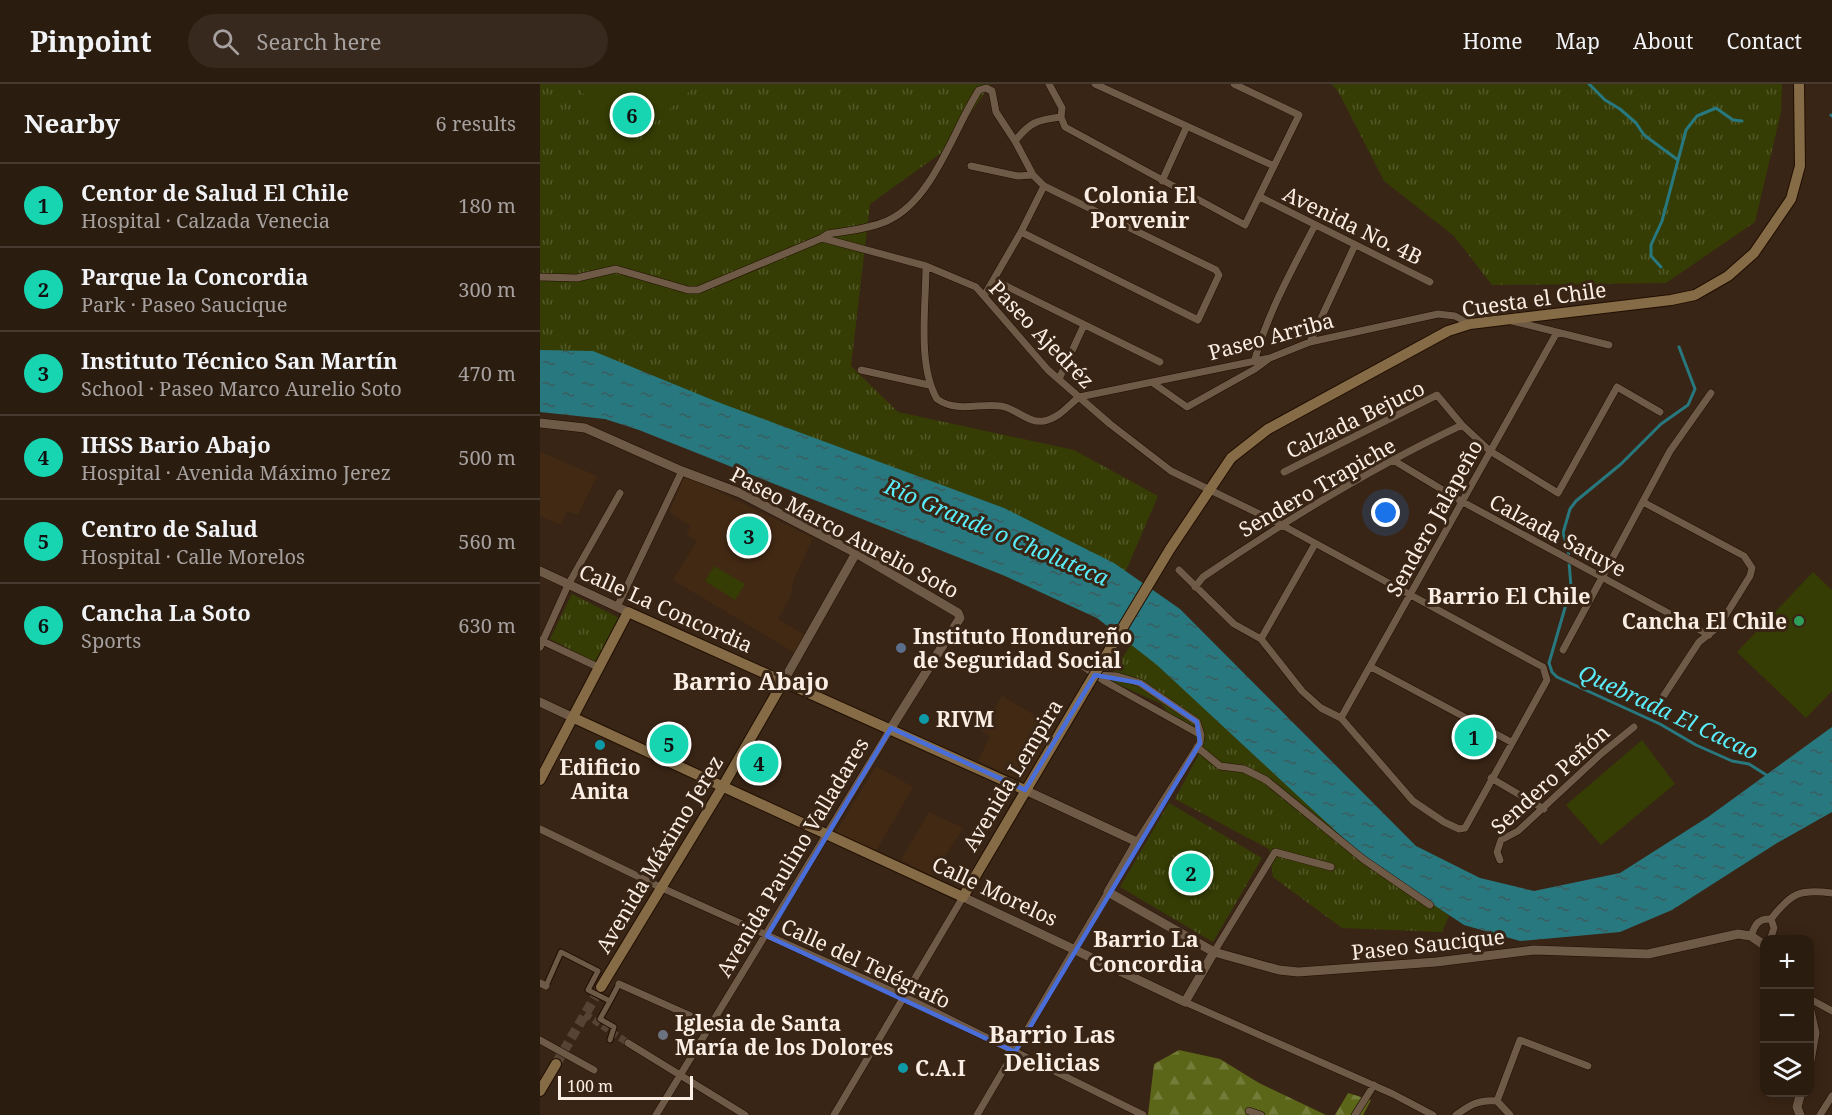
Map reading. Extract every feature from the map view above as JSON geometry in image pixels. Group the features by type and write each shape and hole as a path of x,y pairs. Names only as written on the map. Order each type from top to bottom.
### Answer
{"main road":[{"name":"Cuesta el Chile","path":"1170,549 1231,458 1268,429 1448,331 1470,324 1635,305 1695,295 1728,276 1754,253 1791,199 1800,166 1799,84"},
{"name":"Avenida Lempira","path":"963,897 1170,549"},
{"name":"Calle La Concordia","path":"628,612 1025,790"},
{"path":"540,780 628,612"},
{"name":"Avenida Máximo Jerez","path":"601,987 783,682"},
{"name":"Calle Morelos","path":"574,718 963,897"},
{"path":"540,1091 556,1064"}],"street":[{"path":"1049,84 1062,108 1061,117 1065,127 1245,225 1299,115 1234,84"},
{"path":"1092,84 1274,166"},
{"path":"540,277 577,278 616,269 688,290 698,290 828,234 872,226 889,220 904,209 931,178 973,99 979,90 986,88 992,91 996,112 1015,141 1033,176 1044,186 1216,270 1219,274 1198,320 1195,320 1021,232"},
{"path":"1015,141 1034,123 1061,117"},
{"path":"1162,181 1187,126"},
{"path":"971,166 1018,176 1033,176"},
{"path":"984,296 1021,232 1044,186"},
{"name":"Avenida No. 4B","path":"1260,197 1430,282"},
{"path":"1255,359 1262,332 1271,320 1282,289 1316,225"},
{"name":"Paseo Ajedréz","path":"822,238 926,266 976,287 1059,379 1110,424 1171,471 1280,524 1543,667 1547,680 1511,742"},
{"path":"1310,342 1355,245"},
{"path":"926,266 925,366 929,385 937,399 945,405 959,408 1003,406 1029,418 1044,421 1059,414 1079,397"},
{"path":"994,280 1160,362"},
{"name":"Paseo Arriba","path":"1079,397 1153,383 1255,359 1269,358 1310,342 1438,314 1455,316 1470,324"},
{"path":"1507,320 1556,334 1609,345"},
{"path":"1059,379 1084,325"},
{"name":"Sendero Jalapeño","path":"1341,718 1556,334"},
{"path":"1153,383 1187,407 1255,369 1269,358"},
{"path":"861,370 929,385"},
{"name":"Calzada Bejuco","path":"1284,472 1437,395 1462,425 1490,451 1558,493 1617,387 1660,411"},
{"path":"1563,650 1670,451 1711,393"},
{"name":"Paseo Marco Aurelio Soto","path":"540,423 585,428 682,471 740,493 856,553 958,613 960,618"},
{"name":"Sendero Trapiche","path":"1195,587 1203,577 1280,524 1462,425"},
{"name":"Calzada Satuye","path":"1394,460 1461,501 1709,635"},
{"path":"617,607 682,471"},
{"path":"600,668 541,642 568,585 620,493"},
{"path":"1643,502 1744,556 1752,568 1744,586 1719,626 1699,642 1653,712"},
{"path":"1261,639 1315,544"},
{"name":"Avenida Máximo Jerez","path":"783,682 856,553"},
{"path":"1179,570 1234,624 1261,639 1302,691 1321,708 1341,718 1413,801 1444,822 1459,829 1465,828 1511,742 1371,667"},
{"name":"Calle La Concordia","path":"540,571 628,612"},
{"name":"Avenida Paulino Valladares","path":"656,1115 960,618"},
{"path":"1067,655 1096,675 1200,735"},
{"path":"977,1115 1137,842 1197,747 1200,735 1197,722 1140,683 1117,676 1096,675"},
{"name":"Calle Morelos","path":"540,702 574,718"},
{"name":"Sendero Peñón","path":"1500,860 1497,852 1501,840 1518,831 1544,809 1602,753 1634,727"},
{"path":"1197,747 1220,766 1244,769 1266,780 1363,859 1430,905"},
{"path":"1491,778 1544,809"},
{"name":"Calle La Concordia","path":"1025,790 1137,842"},
{"name":"Calle del Telégrafo","path":"540,829 662,888 905,997 1143,1115"},
{"path":"1185,1002 1275,852 1332,867"},
{"name":"Paseo Saucique","path":"1108,892 1214,952 1279,970 1339,971 1534,950 1648,954 1738,934 1750,936"},
{"path":"1771,919 1786,899 1800,892 1832,893"},
{"name":"Calle Morelos","path":"963,897 1185,1002 1374,1085 1433,1115"},
{"name":"Avenida Lempira","path":"834,1115 963,897"},
{"path":"1760,942 1750,936 1756,924 1763,919 1771,919"},
{"path":"1771,919 1774,928 1771,935"},
{"path":"543,984 561,952 598,971 588,990 610,1001"},
{"path":"610,1040 614,1027 600,1019 619,984 711,1025"},
{"path":"1814,1002 1832,1011"},
{"path":"540,1040 594,1070"},
{"path":"1497,1101 1520,1040 1588,1066"},
{"path":"628,1043 680,1077 746,1115"},
{"path":"1355,1115 1374,1085"},
{"path":"1820,1115 1832,1096"},
{"path":"1800,1097 1797,1107 1800,1115"},
{"path":"1456,1115 1472,1103 1485,1100 1497,1101 1510,1115"},
{"path":"1249,1111 1261,1115"}],"highlighted area":[{"path":"1095,675 1140,683 1197,722 1200,743 1015,1052 767,936 891,728 1025,790"}],"shaded area":[{"path":"540,452 597,476 578,515 567,511 561,525 540,516"},
{"path":"685,475 813,538 793,581 791,596 778,619 805,635 795,653 673,580 697,541 686,534 691,526 669,512"},
{"path":"1002,696 1055,727 1024,782 978,761 990,736 981,731"},
{"path":"876,766 913,787 876,851 836,832"},
{"path":"929,812 963,828 932,876 901,860"}],"green space":[{"path":"540,84 991,84 944,151 870,204 851,366 898,412 1074,450 1158,496 1119,587 540,395"},
{"path":"575,84 698,84 628,145"},
{"path":"1331,84 1782,84 1781,112 1755,222 1666,283 1492,285 1454,236 1384,181 1338,91"},
{"path":"714,566 745,584 735,600 705,581"},
{"name":"Cancha El Chile","path":"1813,572 1832,590 1832,691 1806,718 1737,652"},
{"path":"572,594 619,618 597,663 550,639"},
{"path":"1140,631 1324,809 1449,916 1442,932 1342,928 1273,877 1269,849 1175,799 1201,750 1194,735 1172,720 1162,704 1108,680"},
{"path":"1642,740 1675,784 1601,845 1566,805"},
{"path":"1169,803 1262,858 1213,942 1120,887"},
{"path":"1179,1050 1220,1059 1259,1083 1326,1115 1148,1115 1154,1064"},
{"path":"1348,1093 1371,1100 1363,1115 1335,1115"}],"water":[{"name":"Río Grande o Choluteca","path":"540,350 593,351 715,401 1004,508 1114,563 1180,609 1416,846 1480,878 1534,891 1620,873 1708,817 1832,727 1832,812 1777,843 1672,910 1620,932 1520,941 1464,925 1368,861 1157,665 1097,618 1005,576 639,430 605,419 540,412"}],"waterway":[{"path":"1589,84 1605,100 1636,123 1644,135 1678,160"},
{"name":"Quebrada El Cacao","path":"1661,267 1651,256 1651,245 1662,221 1686,130 1697,116 1716,108 1733,120 1742,121"},
{"name":"Quebrada El Cacao","path":"1679,347 1695,389 1688,405 1661,424 1621,464 1576,501 1570,509 1563,533 1568,549 1571,587 1549,663 1552,672 1557,677 1660,724 1696,745 1732,761 1749,764 1768,776"}],"tunnel":[{"path":"556,1064 601,987"},
{"path":"585,1014 628,1043"}],"place":[{"name":"Cancha La Soto","path":"632,115"},
{"name":"Instituto Técnico San Martín","path":"749,536"},
{"name":"Cancha El Chile","path":"1799,621"},
{"name":"Instituto Hondureño de Seguridad Social","path":"901,648"},
{"name":"RIVM","path":"924,719"},
{"name":"Centor de Salud El Chile","path":"1474,737"},
{"name":"Centro de Salud","path":"669,744"},
{"name":"Edificio Anita","path":"600,745"},
{"name":"IHSS Bario Abajo","path":"759,763"},
{"name":"Parque la Concordia","path":"1191,873"},
{"name":"Iglesia de Santa María de los Dolores","path":"663,1035"},
{"name":"C.A.I","path":"903,1068"}],"district":[{"name":"Colonia El Porvenir","path":"1140,206"},
{"name":"Barrio El Chile","path":"1509,595"},
{"name":"Barrio Abajo","path":"751,680"},
{"name":"Barrio La Concordia","path":"1146,950"},
{"name":"Barrio Las Delicias","path":"1052,1047"}]}
